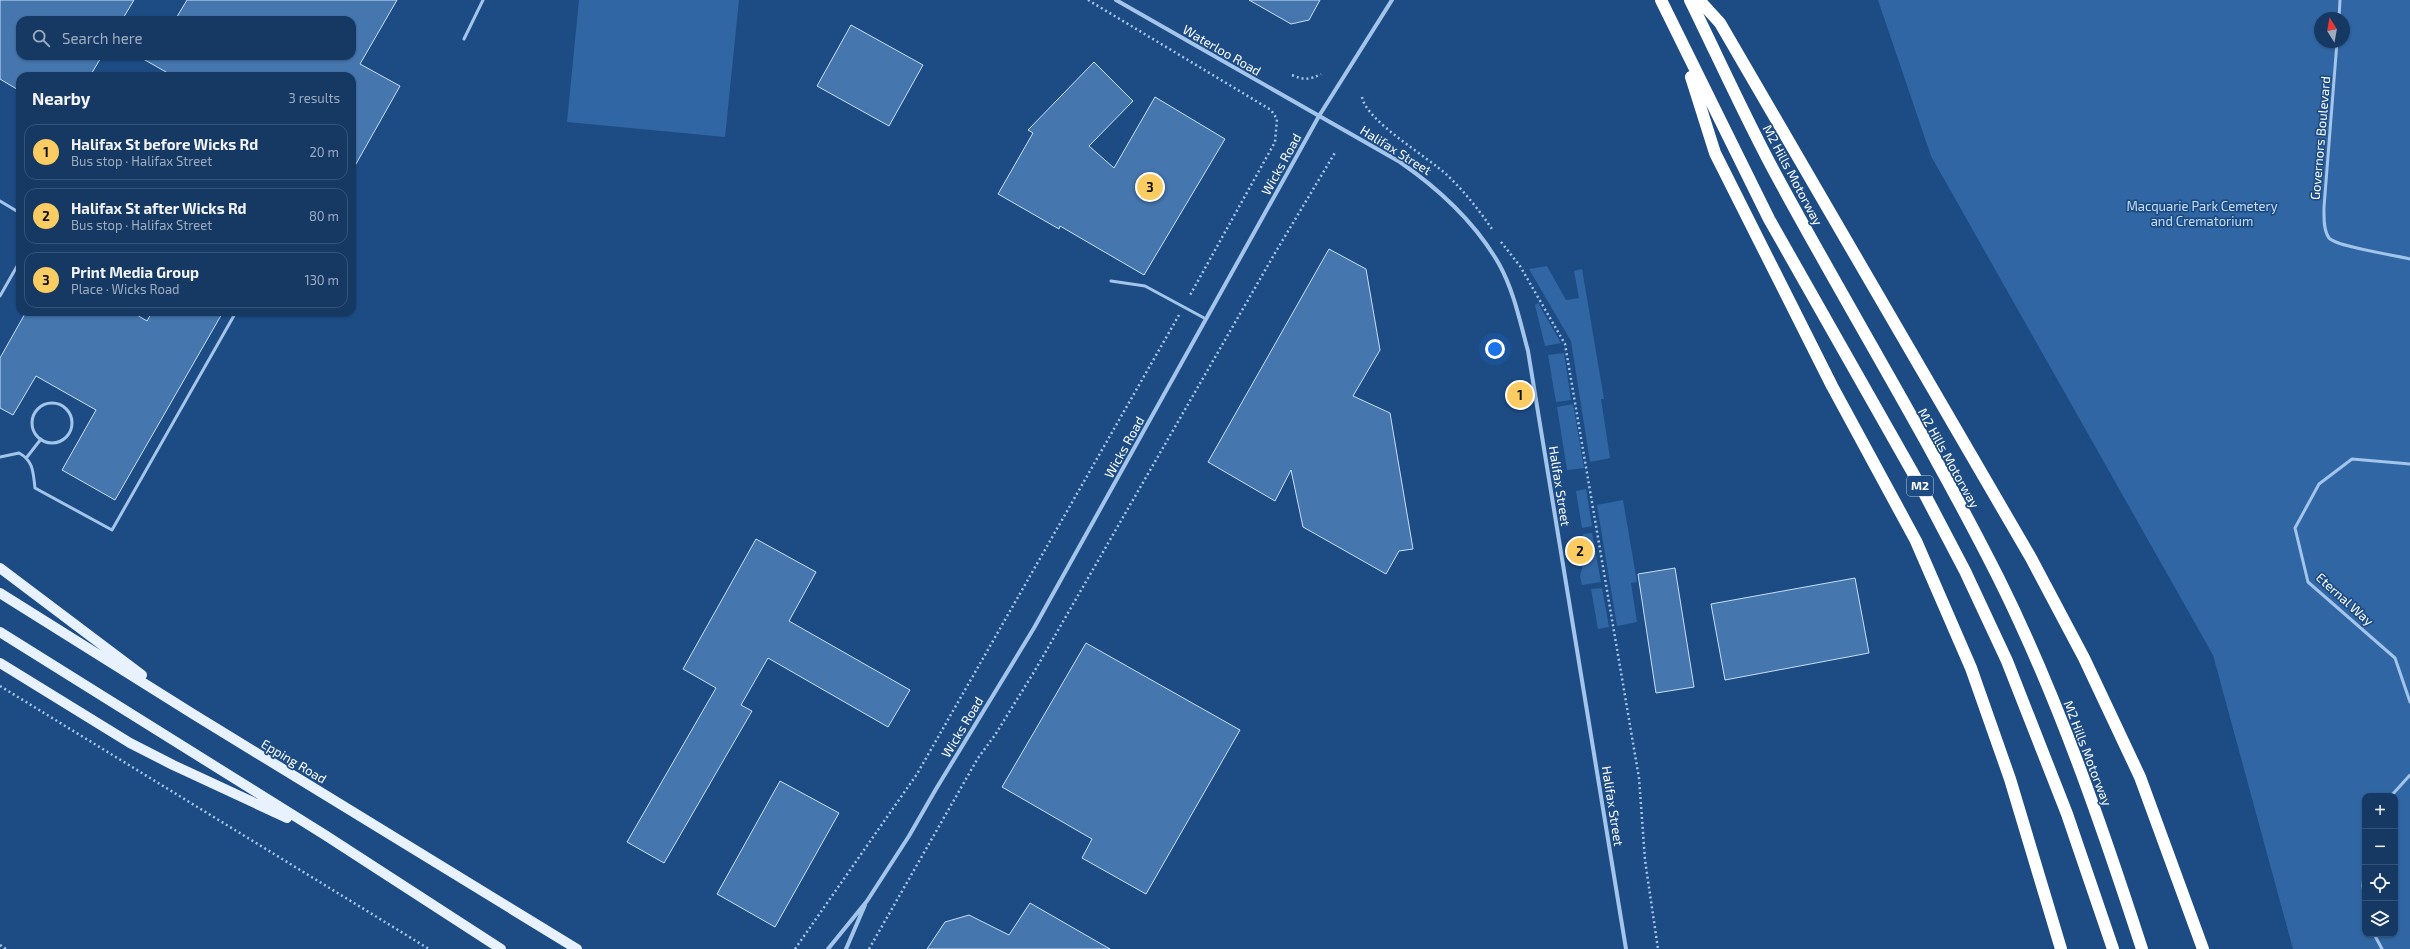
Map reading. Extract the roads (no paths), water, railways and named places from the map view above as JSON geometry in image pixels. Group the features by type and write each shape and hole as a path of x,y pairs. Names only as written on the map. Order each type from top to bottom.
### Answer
{"highway":[{"name":"M2","path":"1661,0 1681,44 1769,219 1922,489 1965,571 2007,662 2067,814 2113,949"},
{"name":"M2 Hills Motorway","path":"1690,0 1773,169 1949,485 1999,580 2038,665 2074,753 2108,844 2142,949"},
{"path":"1699,0 1720,23 2031,558 2084,658 2140,777 2203,949"},
{"path":"1681,44 1715,154 1832,386 1916,541 1971,668 2010,779 2061,949"}],"main road":[{"path":"0,568 193,714"},
{"name":"Epping Road","path":"0,593 193,714 577,949"},
{"path":"0,632 325,835 501,949"},
{"path":"0,664 130,743 173,765 325,835"}],"street":[{"name":"Waterloo Road","path":"1116,0 1319,116"},
{"name":"Wicks Road","path":"828,949 867,901 909,836 1038,622 1319,116 1392,0"},
{"name":"Halifax Street","path":"1319,116 1400,162 1432,184 1482,239 1499,265 1517,307 1528,351 1626,949"},
{"name":"Wicks Road","path":"846,949 867,901"}],"lane":[{"path":"464,39 483,0"},
{"path":"2339,12 2340,0"},
{"name":"Governors Boulevard","path":"2337,48 2324,207 2328,235 2340,244 2410,258"},
{"path":"0,201 16,211"},
{"path":"0,296 16,268"},
{"path":"1111,281 1145,286 1206,319"},
{"path":"0,457 20,452 27,457 32,465 35,488 112,530 234,316"},
{"path":"51,402 64,407 71,418 70,432 59,441 53,442 40,439 33,430 31,423 35,411 39,407 51,402"},
{"path":"27,457 40,439"},
{"name":"Eternal Way","path":"2410,464 2352,460 2319,484 2295,528 2308,582 2395,658 2410,702"},
{"path":"2394,793 2410,774"},
{"path":"2376,937 2382,949"}],"place":[{"name":"Print Media Group","path":"1150,187"},
{"name":"Halifax St before Wicks Rd","path":"1520,395"},
{"name":"Halifax St after Wicks Rd","path":"1580,551"}],"park label":[{"name":"Macquarie Park Cemetery and Crematorium","path":"2202,214"}]}
